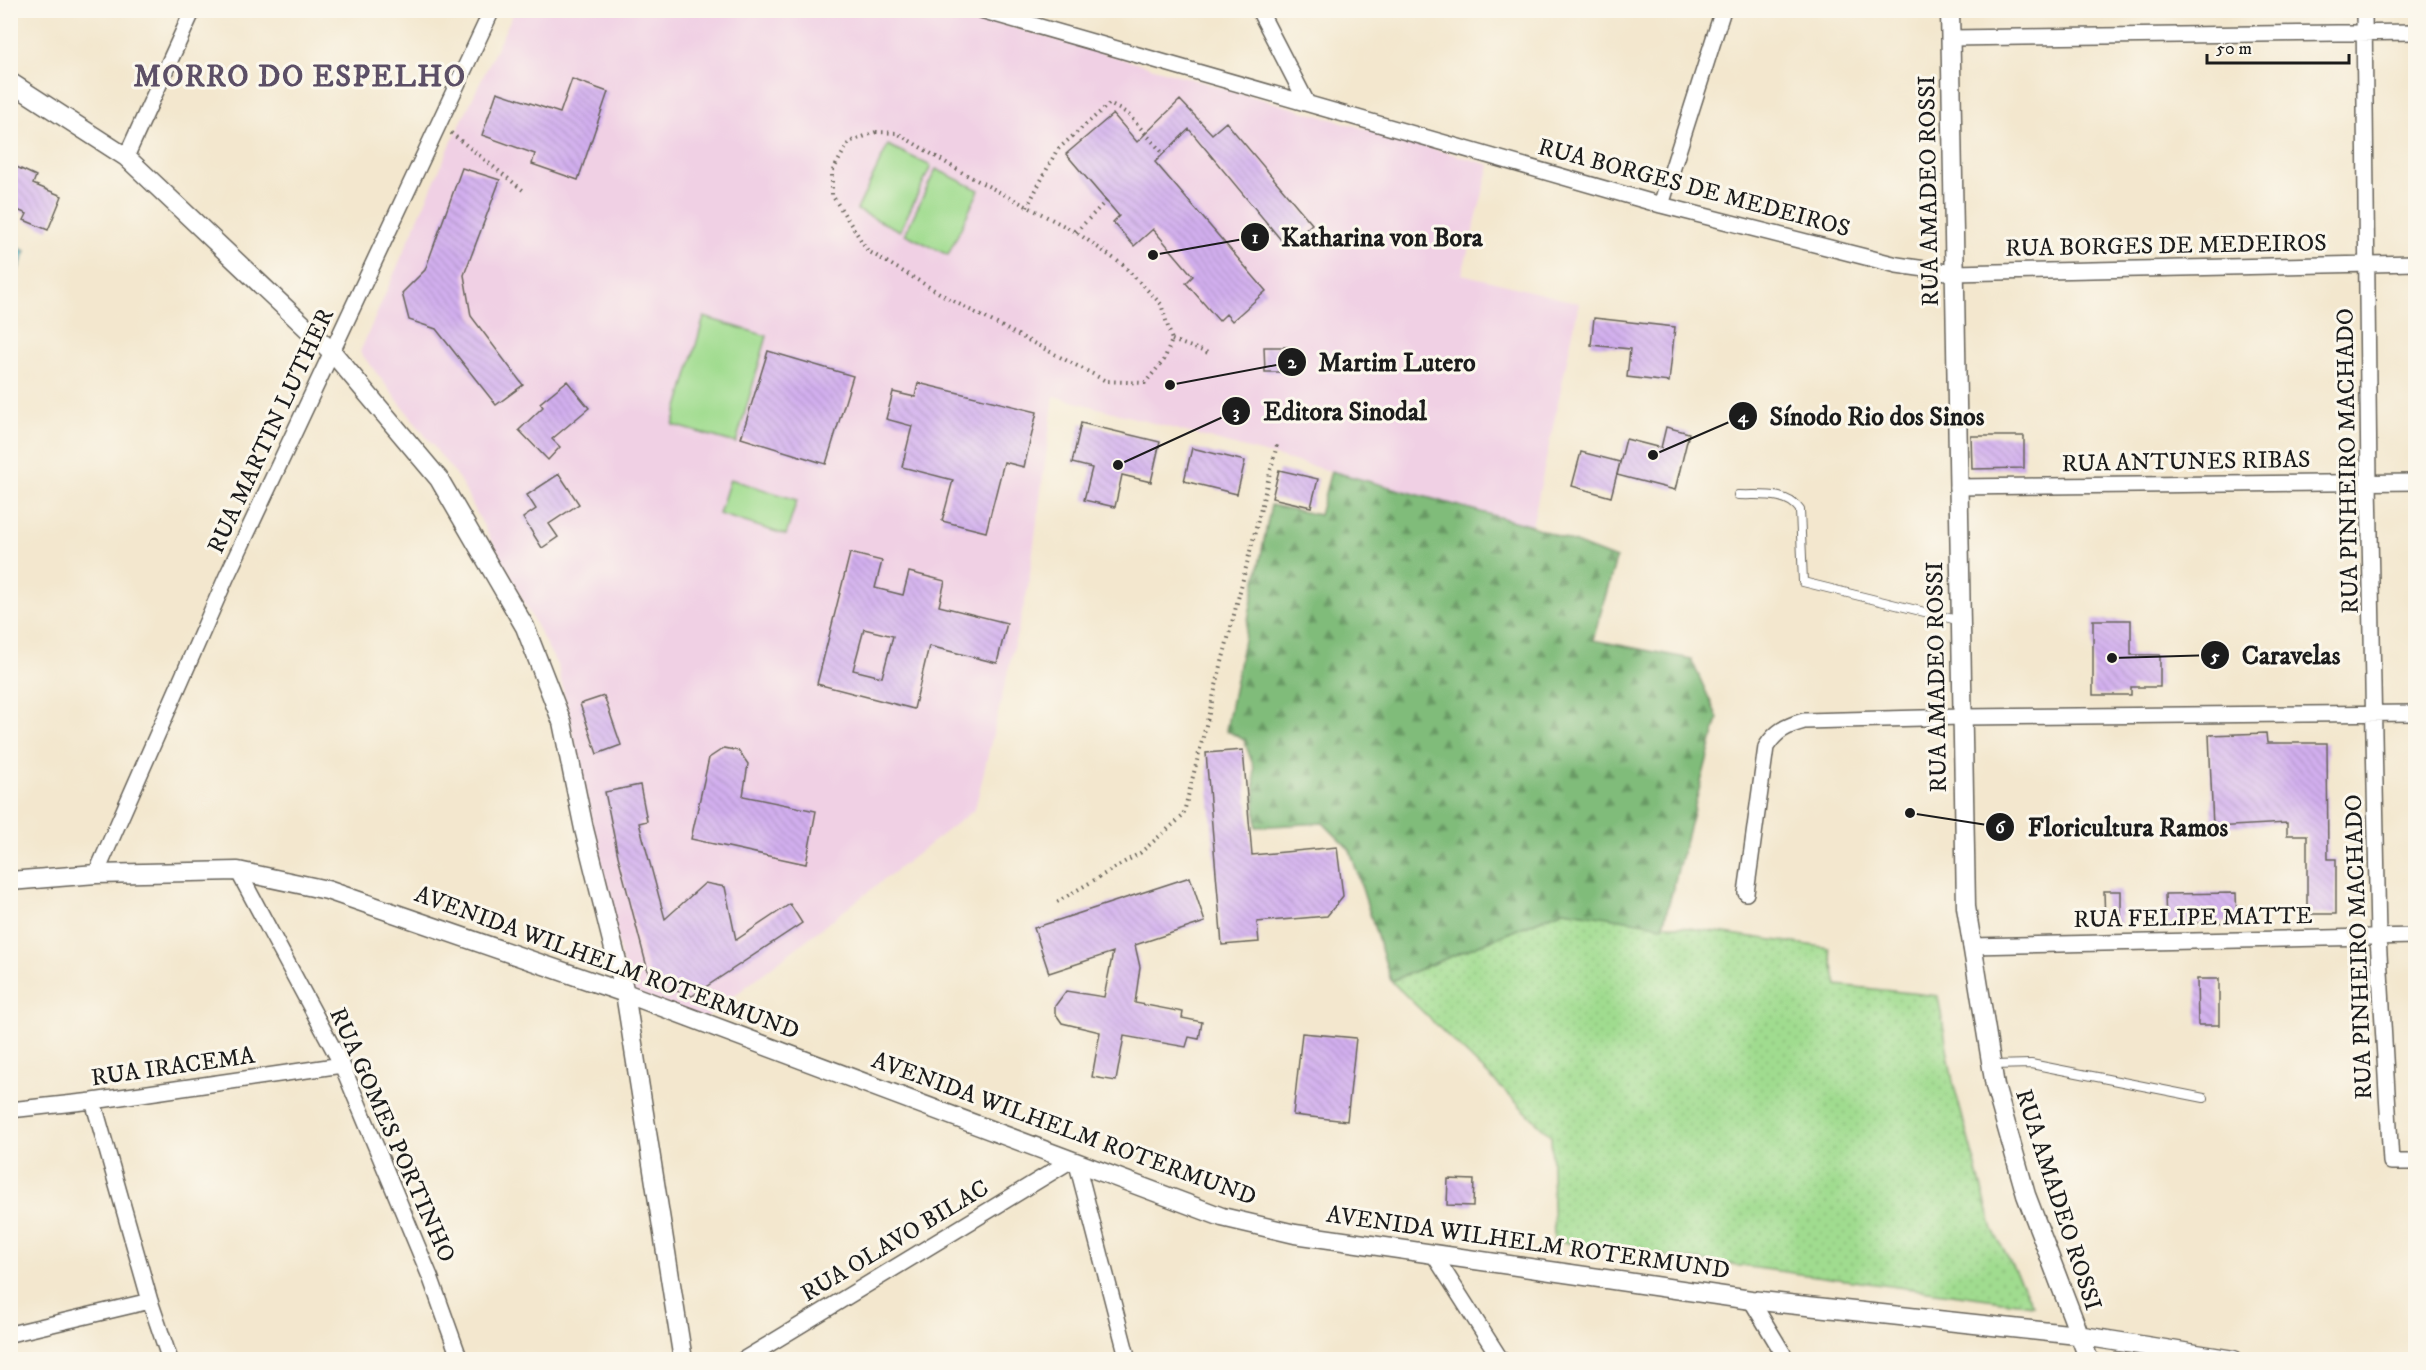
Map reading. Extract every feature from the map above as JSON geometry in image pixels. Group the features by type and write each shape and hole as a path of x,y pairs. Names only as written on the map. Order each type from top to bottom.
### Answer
{"street":[{"path":"126,157 193,10"},
{"name":"RUA MARTIN LUTHER","path":"96,874 226,578 492,10"},
{"name":"RUA BORGES DE MEDEIROS","path":"981,10 1661,205 1897,265 1954,273 2415,263"},
{"path":"1259,10 1307,103"},
{"path":"1661,205 1723,10"},
{"name":"RUA AMADEO ROSSI","path":"1950,10 1966,907 1991,1065 2026,1195 2077,1335 2089,1359"},
{"name":"RUA PINHEIRO MACHADO","path":"2364,10 2369,483 2378,937 2391,1162 2415,1162"},
{"path":"1950,38 2415,32"},
{"path":"10,82 126,157 333,353 439,479 525,627 561,722 584,829 625,993 684,1359"},
{"name":"RUA ANTUNES RIBAS","path":"1957,487 2415,482"},
{"path":"1746,892 1766,747 1773,736 1785,727 1804,722 1962,717 2415,713"},
{"name":"AVENIDA WILHELM ROTERMUND","path":"10,882 96,874 238,871 327,890 625,993 967,1119 1222,1217 1295,1234 1751,1300 2077,1335 2234,1359"},
{"name":"RUA GOMES PORTINHO","path":"238,871 342,1065 431,1279 460,1359"},
{"name":"RUA FELIPE MATTE","path":"1971,946 2415,936"},
{"name":"RUA IRACEMA","path":"10,1110 93,1101 342,1065"},
{"path":"93,1101 150,1301 170,1359"},
{"path":"1074,1162 1128,1359"},
{"name":"RUA OLAVO BILAC","path":"743,1359 1074,1162"},
{"path":"1434,1255 1502,1359"},
{"path":"1751,1300 1787,1359"},
{"path":"10,1335 150,1301"}],"lane":[{"path":"1738,495 1787,497 1800,510 1803,582 1961,621"},
{"path":"1991,1065 2031,1064 2204,1098"}],"path":[{"path":"1027,207 1057,150 1109,104 1127,113 1162,152"},
{"path":"438,124 524,191"},
{"path":"876,132 897,133 963,173 1076,232 1123,265 1161,304 1172,340 1164,360 1145,382 1106,381 953,301 868,251 832,195 832,172 849,142 876,132"},
{"path":"1076,232 1106,201"},
{"path":"1172,340 1211,354"},
{"path":"1057,903 1140,853 1183,816 1276,445"}],"shaded area":[{"path":"515,10 957,11 1490,165 1462,274 1579,303 1532,526 1054,396 1028,588 975,809 703,1020 628,990 558,667 459,479 360,352 452,141"}],"green space":[{"path":"888,145 931,166 900,231 857,210"},
{"path":"936,169 979,190 948,255 905,234"},
{"path":"704,317 767,336 736,443 673,425"},
{"path":"1331,471 1532,526 1616,559 1593,640 1691,659 1718,718 1663,926 1564,910 1391,981 1350,850 1323,823 1256,827 1254,768 1244,740 1226,730 1271,505 1319,515"},
{"path":"730,479 797,500 786,535 719,514"},
{"path":"1564,910 1829,948 1837,985 1938,996 1953,1082 1993,1230 2033,1305 1554,1241 1551,1136 1391,981"}],"water":[{"path":"11,245 26,251 11,287"}],"building":[{"path":"572,79 608,92 578,180 532,164 535,154 482,135 497,92 560,113"},
{"path":"1180,100 1212,134 1226,122 1312,224 1286,246 1189,129 1155,162 1266,291 1232,321 1226,314 1219,321 1186,283 1193,276 1153,229 1134,246 1113,222 1119,216 1066,154 1113,114 1137,142"},
{"path":"10,164 36,176 33,184 62,196 48,230 24,220 27,214 10,207"},
{"path":"462,168 500,180 464,275 471,316 523,385 496,405 436,329 409,320 402,293 425,270"},
{"path":"1594,318 1675,327 1669,382 1627,377 1630,349 1591,345"},
{"path":"1264,347 1290,347 1290,372 1265,372"},
{"path":"768,351 853,376 826,464 741,438"},
{"path":"567,381 589,408 552,439 560,447 548,460 519,430 543,407 540,403"},
{"path":"918,383 1037,412 1024,467 1004,462 986,532 942,521 953,480 902,467 912,426 886,419 893,392 915,397"},
{"path":"1081,423 1160,442 1151,482 1122,475 1115,507 1084,500 1092,468 1072,463"},
{"path":"1666,427 1689,433 1675,490 1617,475 1626,439 1661,448"},
{"path":"1971,436 2024,436 2024,468 1972,469"},
{"path":"1192,448 1245,461 1237,494 1184,481"},
{"path":"1581,452 1620,462 1611,497 1572,486"},
{"path":"1279,470 1318,479 1311,507 1272,498"},
{"path":"559,474 579,504 549,524 558,537 542,548 523,518 536,509 527,495"},
{"path":"850,553 882,561 875,588 903,595 909,572 945,581 939,606 1007,623 997,663 929,646 914,709 817,684","holes":["864,629 893,636 882,677 853,670"]},
{"path":"2093,620 2131,620 2131,655 2160,655 2160,687 2131,687 2131,695 2093,695"},
{"path":"604,696 621,745 597,754 580,704"},
{"path":"2266,733 2267,743 2327,743 2328,859 2336,859 2336,914 2307,914 2307,835 2287,835 2287,823 2213,827 2209,735"},
{"path":"724,748 739,751 748,764 743,796 816,811 806,864 691,839 709,758"},
{"path":"1243,750 1252,855 1337,847 1343,896 1327,916 1257,922 1259,942 1222,945 1206,753"},
{"path":"640,785 647,821 639,823 665,919 705,883 725,887 736,940 790,904 802,923 692,996 651,983 618,856 605,792"},
{"path":"1190,877 1205,922 1135,945 1140,967 1135,1003 1183,1012 1182,1018 1202,1022 1199,1039 1189,1037 1186,1047 1124,1036 1116,1081 1092,1077 1100,1032 1062,1023 1055,1013 1055,1006 1066,991 1104,997 1113,952 1049,973 1034,928"},
{"path":"2104,891 2121,891 2121,925 2105,924"},
{"path":"2236,893 2237,922 2166,924 2165,894"},
{"path":"2197,979 2219,979 2219,1025 2198,1025"},
{"path":"1302,1033 1356,1038 1347,1121 1293,1115"},
{"path":"1448,1179 1474,1180 1473,1206 1447,1205"}],"place":[{"name":"Katharina von Bora","path":"1153,255"},
{"name":"Martim Lutero","path":"1170,385"},
{"name":"Sínodo Rio dos Sinos","path":"1653,455"},
{"name":"Editora Sinodal","path":"1118,465"},
{"name":"Caravelas","path":"2112,658"},
{"name":"Floricultura Ramos","path":"1910,813"}],"district":[{"name":"MORRO DO ESPELHO","path":"300,77"}]}
